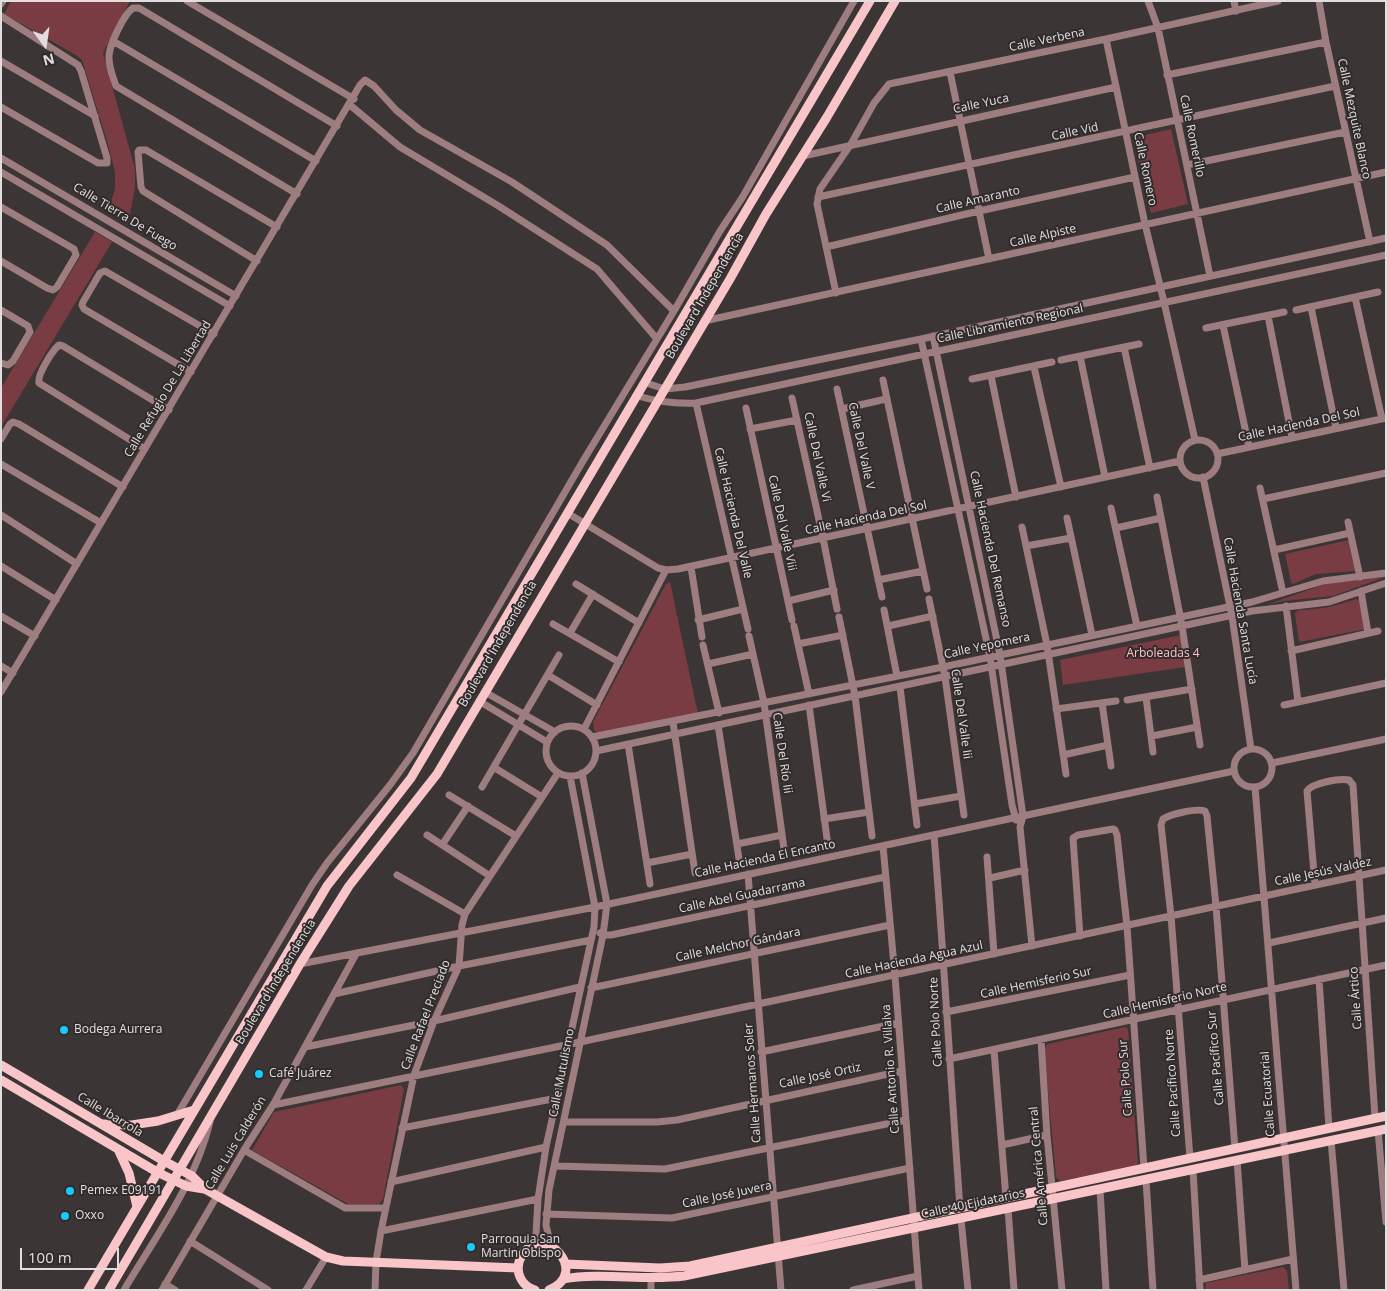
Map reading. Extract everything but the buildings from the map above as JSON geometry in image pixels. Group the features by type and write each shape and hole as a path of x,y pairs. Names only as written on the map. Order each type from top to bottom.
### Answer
{"main road":[{"name":"Boulevard Independencia","path":"88,1290 327,886 411,778 569,514 870,1"},
{"name":"Boulevard Independencia","path":"109,1290 300,964 349,886 436,774 730,279 766,214 803,156 895,1"},
{"name":"Calle Ibarrola","path":"1,1065 192,1176 205,1189 326,1257 343,1261 518,1268"},
{"name":"Calle Ibarrola","path":"1,1080 157,1172 186,1186 205,1189"},
{"path":"101,1124 132,1125 158,1121 194,1110"},
{"name":"Calle 40 Ejidatarios","path":"563,1279 578,1276 684,1276 914,1218 1386,1116"},
{"name":"Calle 40 Ejidatarios","path":"565,1264 678,1267 777,1252 915,1229 1382,1129"},
{"path":"118,1149 129,1173 137,1207"},
{"path":"532,1289 522,1280 518,1268 522,1254 531,1247 540,1244 551,1246 562,1255 565,1264 566,1273 563,1279 552,1289"},
{"path":"618,1266 618,1276"}],"street":[{"path":"187,1 352,102 400,147 497,205 597,269 657,339"},
{"path":"177,1115 312,885 413,753 716,238 742,198 854,1"},
{"name":"Calle Romerillo","path":"1148,1 1158,28 1210,276"},
{"path":"1234,1 1236,11"},
{"name":"Calle Verbena","path":"818,197 826,180 851,144 874,103 890,84 1278,1"},
{"name":"Calle Mezquite Blanco","path":"1319,1 1335,86 1370,242"},
{"path":"297,194 119,88 109,62 109,53 130,10 138,8 337,126"},
{"path":"1,16 78,64 107,158 106,164 98,163 1,108"},
{"name":"Calle Romero","path":"1106,39 1145,224 1164,302"},
{"path":"114,41 316,161"},
{"path":"1167,75 1326,42"},
{"path":"1,61 95,116"},
{"path":"950,72 989,259"},
{"name":"Calle Refugio De La Libertad","path":"1,692 352,102 360,85 365,80 374,86 396,110 420,130 512,182 607,245 674,311"},
{"name":"Calle Vid","path":"818,197 1335,86"},
{"name":"Calle Yuca","path":"803,156 1116,87"},
{"path":"1187,166 1345,132"},
{"path":"257,261 144,191 141,187 139,150 146,150 277,228"},
{"name":"Calle Tierra De Fuego","path":"1,158 236,296"},
{"name":"Calle Tierra De Fuego","path":"1,172 230,306"},
{"name":"Calle Alpiste","path":"704,321 1386,172"},
{"name":"Calle Amaranto","path":"826,247 979,211 1135,178"},
{"path":"818,197 818,212 836,293"},
{"path":"1,207 76,252 75,258 57,287 53,290 1,261"},
{"path":"108,234 115,224"},
{"name":"Calle Libramiento Regional","path":"646,383 665,388 685,387 921,339 1386,238"},
{"name":"Calle Libramiento Regional","path":"638,396 657,402 696,403 1386,255"},
{"path":"191,372 83,308 83,302 100,274 105,271 214,334"},
{"path":"1296,310 1378,292"},
{"path":"1355,297 1384,418"},
{"path":"1164,302 1195,440"},
{"path":"1311,306 1336,428"},
{"path":"1,310 30,329 30,334 13,361 5,364"},
{"path":"1206,328 1284,312"},
{"path":"1268,316 1292,437"},
{"path":"1224,325 1249,447"},
{"name":"Calle Hacienda Del Remanso","path":"933,336 1002,665 1023,816 1020,827 1032,946"},
{"name":"Calle Hacienda Del Remanso","path":"921,339 990,657 1014,818 1020,827"},
{"path":"1060,360 1138,344"},
{"path":"145,449 42,386 38,381 39,376 54,349 61,345 168,410"},
{"path":"1124,347 1150,468"},
{"path":"1080,356 1104,477"},
{"path":"972,379 1052,362"},
{"path":"1034,366 1061,487"},
{"path":"991,376 1016,497"},
{"path":"883,380 927,589"},
{"name":"Calle Del Valle V","path":"837,389 882,597"},
{"name":"Calle Del Valle Vi","path":"792,398 855,696 872,836"},
{"path":"842,409 886,399"},
{"name":"Calle Hacienda Del Valle","path":"696,403 748,632"},
{"name":"Calle Del Valle Viii","path":"746,408 809,694"},
{"name":"Calle Hacienda Del Sol","path":"1217,454 1384,418"},
{"path":"750,429 797,420"},
{"path":"1,439 10,424 13,422 19,424 123,487"},
{"path":"1195,440 1209,443 1214,447 1217,454 1218,461 1215,469 1203,477 1195,477 1188,474 1180,462 1184,448 1195,440"},
{"name":"Calle Hacienda Del Sol","path":"666,570 970,508 1104,477 1180,462"},
{"path":"1,464 101,523"},
{"path":"1263,499 1386,473"},
{"name":"Calle Hacienda Santa Lucía","path":"1203,477 1232,616 1250,749"},
{"path":"1260,488 1283,593"},
{"path":"1157,497 1182,626 1200,745"},
{"path":"1112,508 1137,626"},
{"path":"569,514 651,564 666,570 584,730"},
{"path":"1,515 77,564"},
{"path":"1067,518 1092,635"},
{"path":"1116,528 1161,518"},
{"path":"1348,522 1360,577"},
{"path":"1022,527 1047,645 1066,774"},
{"path":"1274,550 1350,533"},
{"path":"1026,546 1071,538"},
{"path":"523,564 534,571"},
{"path":"1,566 56,600"},
{"path":"691,566 702,637"},
{"path":"878,580 923,571"},
{"name":"Calle Yepomera","path":"592,737 719,713 1180,617 1283,593 1323,581 1386,573"},
{"name":"Calle Yepomera","path":"596,751 1182,626 1286,606 1329,602 1386,583"},
{"path":"576,584 639,623"},
{"path":"788,601 834,590"},
{"path":"1361,591 1368,633"},
{"path":"570,633 593,594"},
{"name":"Calle Del Valle Iii","path":"929,599 945,677 964,815"},
{"path":"1286,606 1298,702"},
{"path":"698,620 743,610"},
{"path":"884,610 898,676"},
{"path":"1,616 34,636"},
{"path":"888,626 933,616"},
{"path":"553,624 619,662"},
{"path":"1291,650 1378,631"},
{"name":"Calle Del Río Iii","path":"748,632 764,703 785,856"},
{"path":"798,644 843,635"},
{"path":"703,645 719,713"},
{"path":"708,664 753,654"},
{"path":"482,787 495,768 559,655"},
{"path":"1,666 13,673"},
{"path":"548,675 597,705"},
{"path":"1284,705 1386,683"},
{"path":"900,687 917,824"},
{"path":"1127,700 1192,689"},
{"path":"485,692 555,732"},
{"path":"1146,697 1153,752"},
{"path":"479,701 547,742"},
{"path":"1056,709 1116,701"},
{"path":"1102,703 1111,766"},
{"path":"809,705 828,846"},
{"path":"672,722 695,873"},
{"path":"718,725 740,865"},
{"path":"566,726 573,726 584,730 592,737 596,751 596,757 591,767 582,774 570,776 558,772 549,762 546,749 547,742 555,732 566,726"},
{"path":"1152,736 1197,727"},
{"path":"1272,763 1386,739"},
{"path":"628,744 650,884"},
{"path":"1063,755 1108,746"},
{"path":"1250,749 1262,750 1272,763 1269,779 1260,786 1244,785 1239,781 1234,771 1236,759 1240,754 1250,749"},
{"path":"495,768 542,797"},
{"name":"Calle Hacienda El Encanto","path":"300,964 595,907 1234,771"},
{"name":"Calle Rafael Preciado","path":"375,1290 376,1262 385,1208 414,1075 434,1021 458,966 465,914 558,772"},
{"name":"Calle Mutulismo","path":"551,1246 546,1225 549,1190 603,935 607,904 582,774"},
{"name":"Calle Mutulismo","path":"531,1247 536,1234 538,1199 546,1147 594,927 595,907 570,776"},
{"name":"Calle Ártico","path":"1315,886 1306,794 1309,788 1314,785 1342,779 1349,780 1351,782 1359,876 1375,1118"},
{"path":"1255,787 1265,896"},
{"path":"449,795 516,836"},
{"path":"915,804 961,796"},
{"path":"442,845 468,806"},
{"name":"Calle Pacífico Sur","path":"1171,916 1161,825 1163,819 1168,816 1200,810 1205,811 1216,906 1235,1149"},
{"path":"824,819 869,812"},
{"name":"Calle Polo Sur","path":"1080,936 1073,838 1078,835 1112,829 1116,832 1127,926 1144,1168"},
{"path":"427,835 490,876"},
{"path":"736,844 782,835"},
{"name":"Calle Polo Norte","path":"934,835 945,965 946,1012 960,1208"},
{"name":"Calle Antonio R. Villalva","path":"883,846 919,1290"},
{"path":"647,863 692,854"},
{"path":"987,857 994,954"},
{"path":"990,878 1025,870"},
{"name":"Calle Jesús Valdez","path":"1265,896 1386,870"},
{"name":"Calle Hermanos Soler","path":"748,874 772,1198 781,1290"},
{"path":"397,875 465,914"},
{"name":"Calle Abel Guadarrama","path":"603,935 611,935 885,877"},
{"name":"Calle Hacienda Agua Azul","path":"273,1105 758,1005 1265,896"},
{"name":"Calle Ecuatorial","path":"1265,896 1282,1138 1296,1290"},
{"name":"Calle Pacífico Norte","path":"1171,916 1190,1158"},
{"path":"1269,943 1386,918"},
{"name":"Calle Melchor Gándara","path":"591,988 890,925"},
{"path":"594,927 603,935"},
{"path":"334,994 458,966 591,940"},
{"name":"Calle Luis Calderón","path":"164,1287 244,1150 273,1105 356,954"},
{"name":"Calle Hemisferio Norte","path":"949,1059 1386,965"},
{"name":"Calle Hemisferio Sur","path":"946,1012 1130,975"},
{"path":"1319,979 1330,1128"},
{"path":"305,1047 434,1021 580,987"},
{"path":"762,1052 898,1023"},
{"name":"Calle América Central","path":"1041,1040 1047,1134 1062,1290"},
{"path":"994,1050 1006,1198"},
{"name":"Calle José Ortiz","path":"564,1122 665,1121 902,1070"},
{"path":"402,1128 557,1098"},
{"path":"124,1290 192,1176 201,1154 211,1117"},
{"path":"555,1166 665,1169 906,1120"},
{"path":"1382,1129 1386,1222"},
{"path":"1002,1145 1047,1134"},
{"path":"1331,1140 1344,1290"},
{"path":"391,1182 546,1147"},
{"path":"244,1150 345,1208 385,1208"},
{"path":"1237,1160 1245,1270"},
{"name":"Calle José Juvera","path":"546,1214 672,1218 910,1168"},
{"path":"1193,1170 1200,1290"},
{"path":"1146,1180 1153,1290"},
{"path":"1100,1190 1106,1290"},
{"path":"381,1231 538,1199"},
{"path":"1008,1209 1014,1290"},
{"path":"962,1219 968,1290"},
{"path":"190,1241 268,1290"},
{"path":"306,1290 326,1257"},
{"path":"1200,1280 1293,1259"},
{"path":"853,1290 918,1276"},
{"path":"651,1277 652,1290"},
{"path":"164,1287 175,1290"}],"green space":[{"path":"11,1 130,1 103,53 135,169 135,188 128,223 108,212 115,189 115,172 82,60 4,14"},
{"path":"1171,129 1188,204 1151,213 1133,138"},
{"path":"95,232 112,242 1,427 1,388"},
{"path":"1349,540 1356,570 1316,574 1293,584 1291,582 1285,554"},
{"path":"1385,577 1333,596 1283,601 1266,605 1325,584"},
{"path":"670,582 698,714 599,735 594,730 593,722 666,584"},
{"path":"1356,599 1360,600 1366,629 1299,642 1295,614 1298,610 1327,607"},
{"name":"Arboleadas 4","path":"1181,635 1185,667 1063,685 1060,660"},
{"path":"1125,1027 1128,1029 1138,1163 1135,1166 1060,1181 1056,1177 1044,1048 1048,1044"},
{"path":"401,1085 404,1089 383,1199 379,1204 348,1204 252,1150 274,1112"},
{"path":"1283,1267 1287,1271 1289,1290 1205,1290 1206,1283"}],"place":[{"name":"Bodega Aurrera","path":"64,1030"},
{"name":"Café Juárez","path":"259,1074"},
{"name":"Pemex E09191","path":"70,1191"},
{"name":"Oxxo","path":"65,1216"},
{"name":"Parroquia San Martin Obispo","path":"471,1247"}]}
